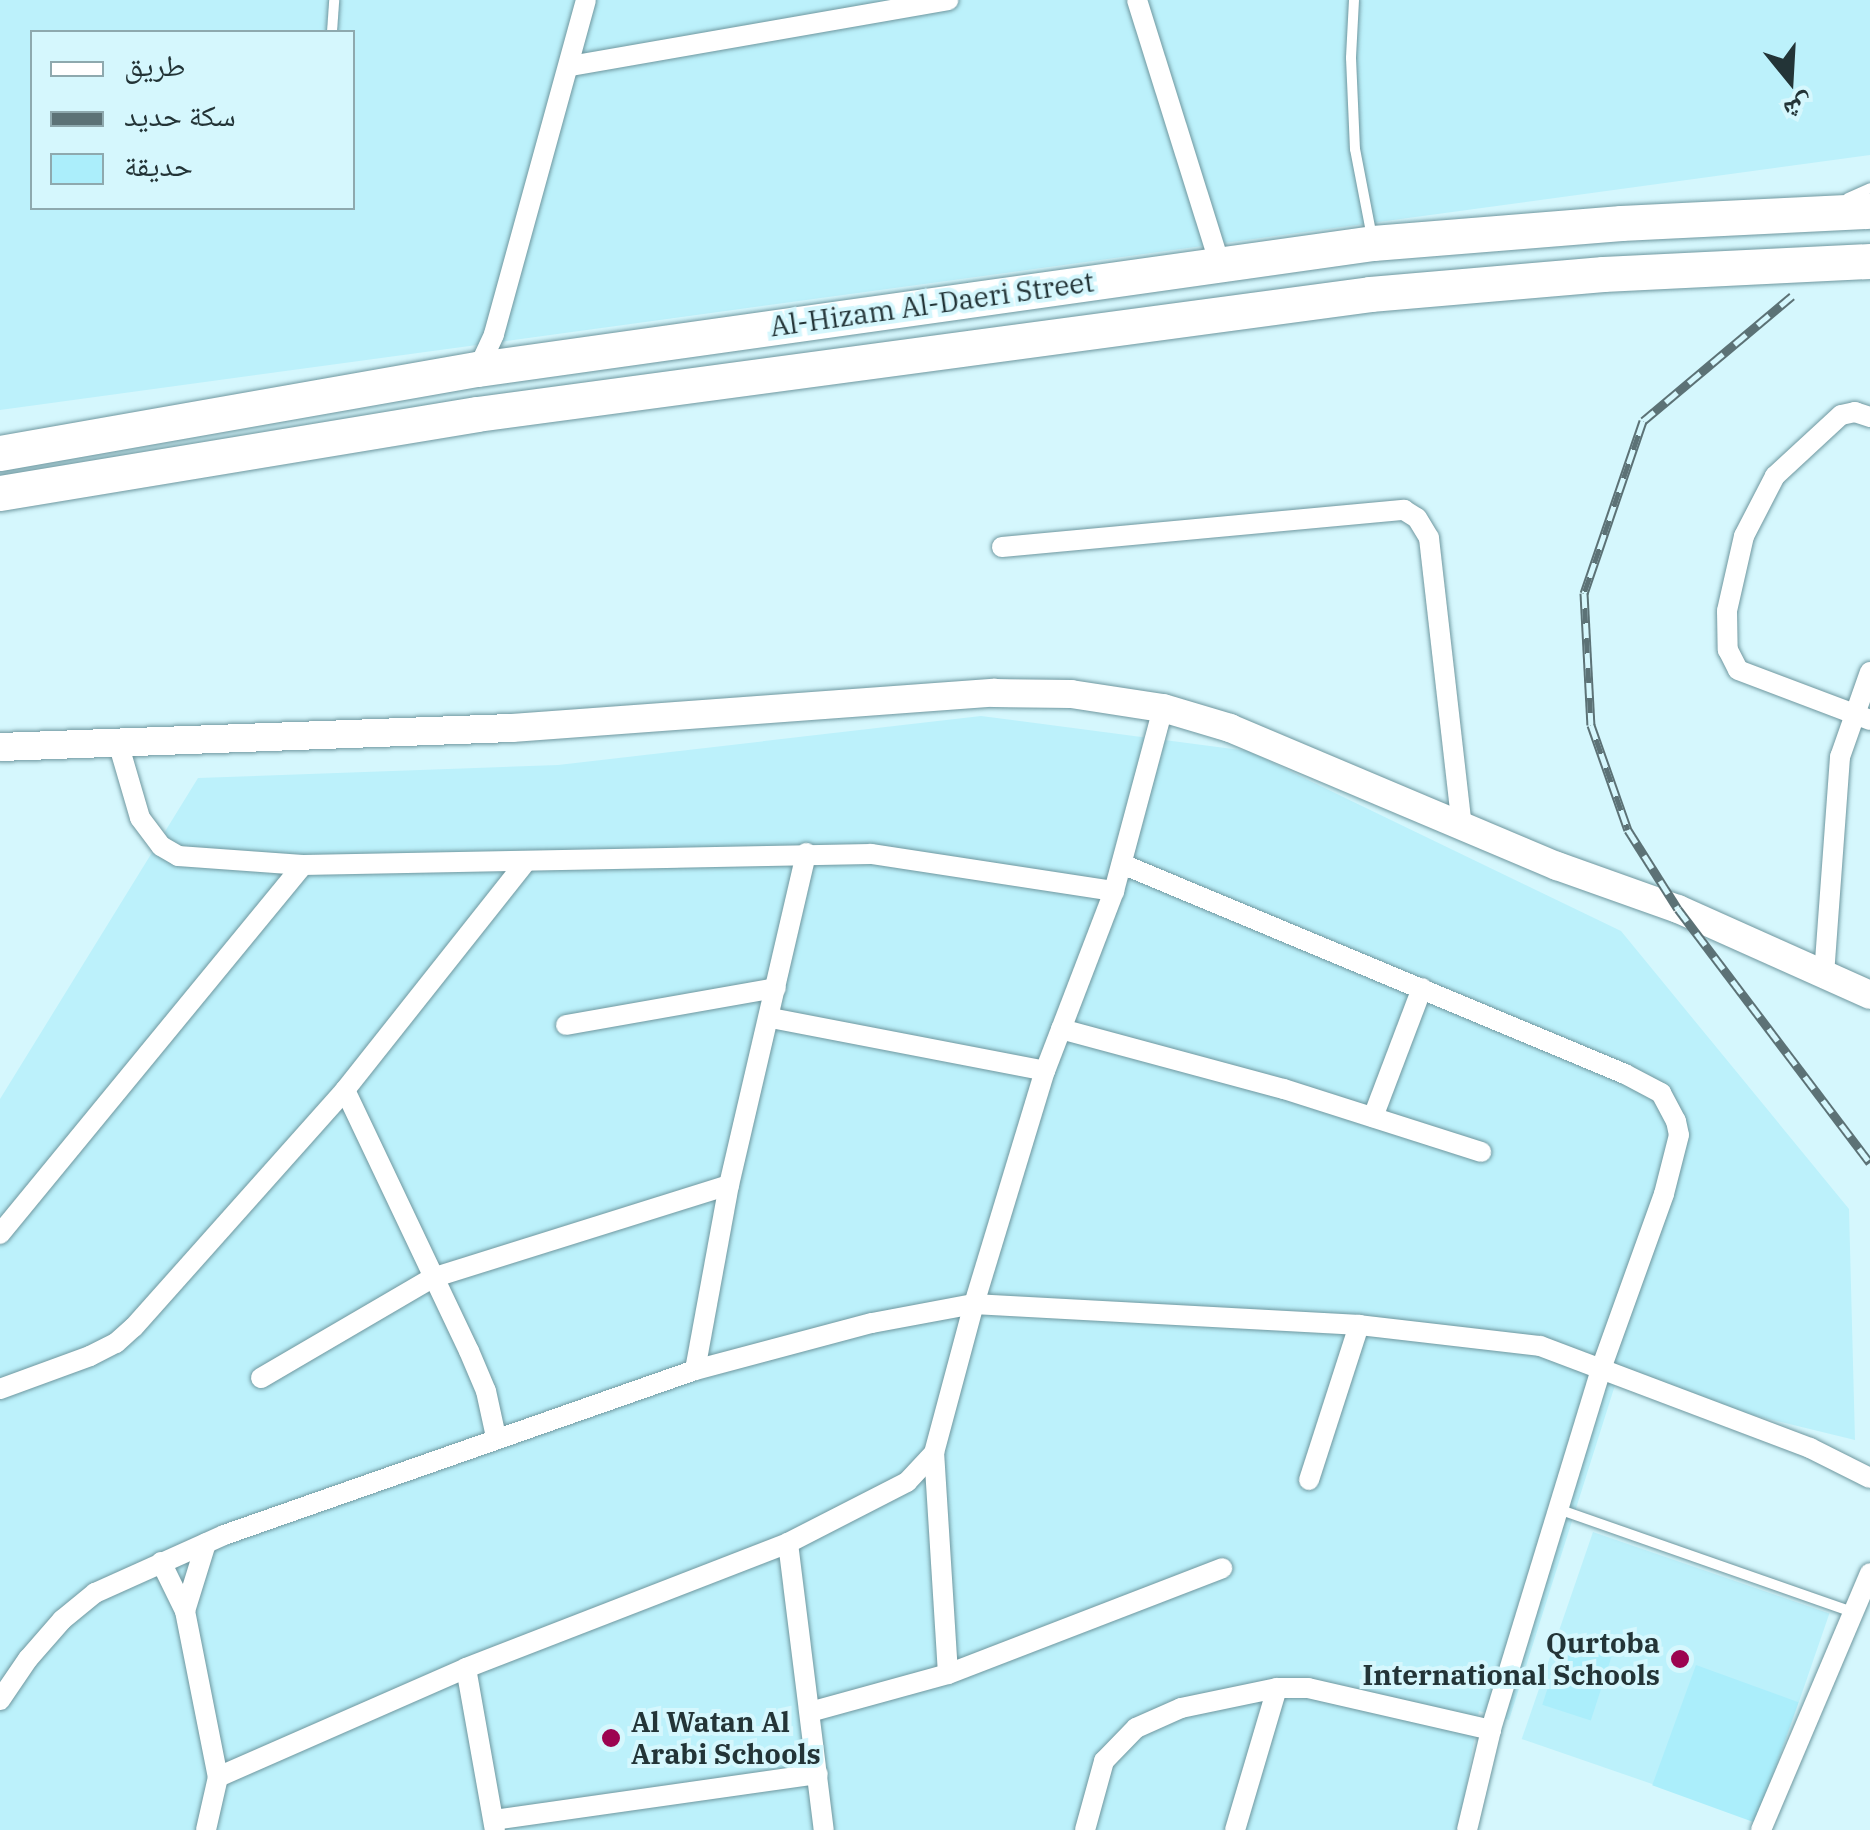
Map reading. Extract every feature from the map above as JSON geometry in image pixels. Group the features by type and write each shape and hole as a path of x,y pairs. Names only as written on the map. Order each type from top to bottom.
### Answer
{"highway":[{"name":"Al-Hizam Al-Daeri Street","path":"0,453 478,369 1374,243 1870,211"},
{"name":"Al-Hizam Al-Daeri Street","path":"0,493 478,414 1292,303 1603,274 1870,261"}],"street":[{"path":"478,369 494,334 572,66 586,0"},
{"path":"572,66 948,0"},
{"path":"1137,0 1220,265"},
{"path":"1861,716 1738,670 1728,650 1727,612 1744,536 1775,476 1841,415 1855,412 1870,417"},
{"path":"1002,546 1404,510 1418,518 1429,538 1462,826"},
{"path":"1824,975 1832,822 1840,757 1861,716 1870,672"},
{"path":"0,747 119,746 512,728 994,693 1071,694 1163,708 1302,756 1462,826 1678,909 1870,996"},
{"path":"948,1674 934,1453 974,1304 1045,1071 1114,891 1163,708"},
{"path":"119,746 140,818 161,846 178,856 302,865 871,854 1114,891"},
{"path":"696,1370 729,1186 806,853"},
{"path":"0,1389 116,1343 345,1090 525,863"},
{"path":"1122,864 1625,1074 1662,1093 1671,1107 1679,1135 1664,1194 1602,1366 1491,1730 1467,1830"},
{"path":"0,1234 302,865"},
{"path":"566,1025 776,988"},
{"path":"1372,1117 1422,988"},
{"path":"770,1018 1045,1071"},
{"path":"1061,1029 1481,1152"},
{"path":"345,1090 486,1391 496,1438"},
{"path":"261,1378 432,1278 729,1186"},
{"path":"0,1700 62,1620 110,1584 206,1543 696,1370 892,1318 974,1304 1360,1325 1508,1340 1602,1366 1810,1448 1870,1478"},
{"path":"1308,1480 1360,1325"},
{"path":"218,1777 466,1668 788,1543 895,1490 934,1453"},
{"path":"185,1611 206,1543"},
{"path":"788,1543 824,1830"},
{"path":"161,1562 185,1611 218,1777 206,1830"},
{"path":"810,1712 948,1674 1222,1568"},
{"path":"1762,1830 1870,1573"},
{"path":"466,1668 494,1825 818,1774"},
{"path":"1085,1830 1104,1761 1136,1728 1182,1708 1277,1688 1308,1688 1491,1730"},
{"path":"1235,1830 1277,1688"}],"lane":[{"path":"332,30 334,0"},
{"path":"1354,0 1350,58 1356,149 1374,243"},
{"path":"1820,212 1870,188"},
{"path":"1560,1510 1856,1614"}],"shaded area":[{"path":"0,0 1870,0 1870,155 0,410"},
{"path":"981,716 1248,751 1621,931 1849,1209 1855,1440 1616,1382 1509,1720 1479,1711 1459,1830 0,1830 0,1099 198,778 558,765"},
{"name":"Qurtoba International Schools","path":"1593,1532 1829,1613 1758,1820 1522,1739"}],"green space":[{"path":"1563,1641 1612,1657 1591,1720 1542,1705"},
{"path":"1696,1665 1798,1702 1755,1823 1652,1785"}],"railway":[{"path":"1792,296 1643,421 1584,593 1591,725 1628,830 1678,909 1870,1163"}],"place":[{"name":"Qurtoba International Schools","path":"1680,1659"},
{"name":"Al Watan Al Arabi Schools","path":"611,1738"}]}
